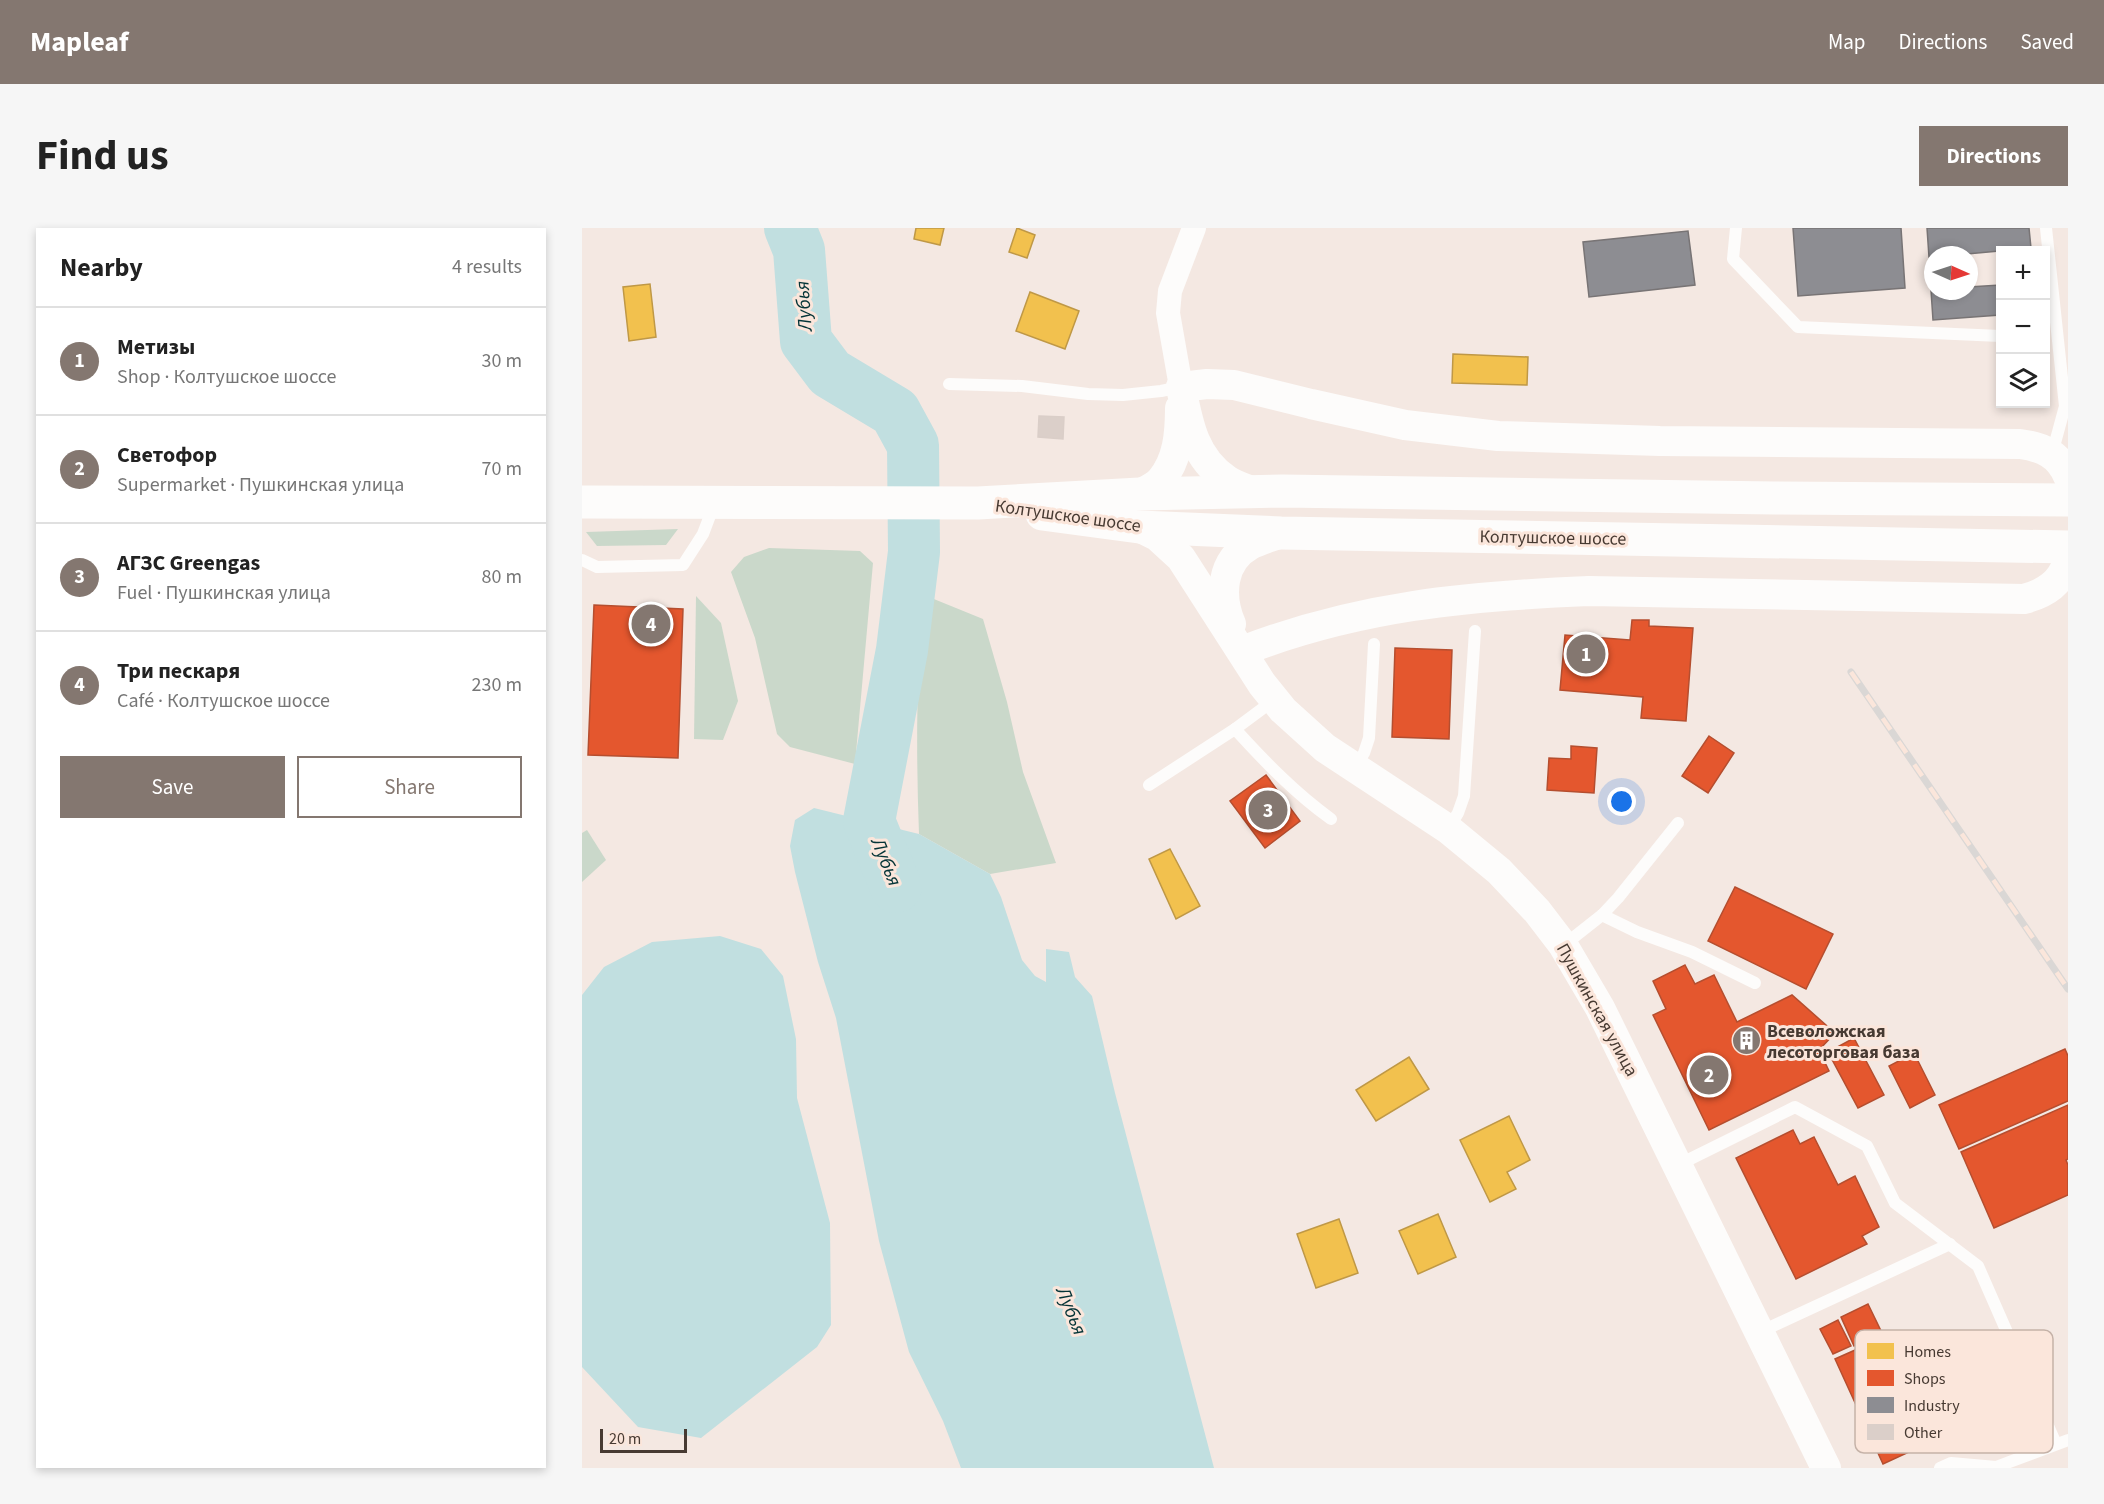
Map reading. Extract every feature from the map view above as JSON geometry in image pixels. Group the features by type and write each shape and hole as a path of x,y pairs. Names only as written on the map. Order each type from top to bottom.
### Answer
{"main road":[{"name":"Колтушское шоссе","path":"978,503 1140,494 1267,491 2068,500"},
{"path":"582,502 978,503"},
{"name":"Колтушское шоссе","path":"978,503 1059,517 1139,527 1281,533 2068,547"}],"street":[{"path":"1194,228 1170,291 1168,313 1190,429 1205,461 1227,481 1267,491"},
{"path":"1181,387 1207,384 1234,385 1405,425 1498,436 1660,441 2020,444 2038,446 2060,465"},
{"path":"1140,494 1160,482 1174,460 1180,429 1181,387"},
{"name":"Пушкинская улица","path":"1139,527 1157,536 1180,558 1262,684 1302,729 1354,769 1448,829 1498,871 1538,911 1563,945 1600,1008 1826,1468"},
{"name":"Пушкинская улица","path":"1242,651 1226,612 1223,585 1231,561 1248,546 1281,533"},
{"path":"1242,651 1317,626 1376,612 1434,602 1522,593 1589,591 2025,599 2042,594 2061,579"}],"lane":[{"path":"1736,228 1733,259 1798,327 1996,336"},
{"path":"2046,228 2051,338 2065,406 2060,465"},
{"path":"949,384 1022,386 1088,394 1123,395 1181,387"},
{"path":"582,560 597,567 683,565 703,534 715,502"},
{"path":"1448,829 1458,813 1464,796 1476,631"},
{"path":"1354,769 1364,753 1369,738 1374,644"},
{"path":"1149,785 1235,729 1275,699"},
{"path":"1235,729 1279,776 1307,802 1331,819"},
{"path":"1563,945 1602,915 1678,823"},
{"path":"1602,915 1637,932 1692,952 1755,982"},
{"path":"1678,1166 1795,1107 1867,1146 1895,1203 1978,1266 2009,1330"},
{"path":"1760,1332 1950,1244"},
{"path":"2053,1423 2062,1442"},
{"path":"1940,1468 1951,1463 1996,1467 2033,1453"}],"green space":[{"path":"678,529 666,545 597,546 586,532"},
{"path":"769,548 860,551 873,563 855,764 790,747 777,734 755,638 731,572 744,557"},
{"path":"924,595 983,619 1007,702 1023,772 1056,863 990,874 919,834 917,714"},
{"path":"696,596 721,623 738,701 723,740 694,739"},
{"path":"587,830 606,860 582,882 582,833"}],"water":[{"path":"814,808 919,834 990,874 1001,897 1022,960 1035,976 1046,982 1046,949 1069,952 1075,977 1092,996 1115,1093 1214,1468 961,1468 943,1421 909,1352 879,1241 836,1018 818,962 795,872 790,846 795,820"},
{"path":"720,936 761,949 783,976 796,1039 797,1098 830,1223 831,1325 817,1347 701,1438 638,1427 582,1367 582,995 604,967 652,942"}],"building: Homes":[{"path":"916,228 944,228 940,245 914,239"},
{"path":"1017,228 1035,235 1027,258 1009,252"},
{"path":"650,284 656,337 629,341 623,287"},
{"path":"1030,292 1079,311 1065,349 1016,331"},
{"path":"1453,354 1528,357 1527,385 1452,383"},
{"path":"1170,849 1200,906 1176,919 1149,859"},
{"path":"1409,1057 1429,1089 1376,1121 1356,1090"},
{"path":"1509,1116 1530,1160 1507,1172 1516,1189 1490,1202 1460,1140"},
{"path":"1438,1214 1456,1257 1418,1274 1399,1231"},
{"path":"1339,1219 1358,1273 1316,1288 1297,1234"}],"building: Shops":[{"path":"594,605 683,609 678,758 588,755"},
{"path":"1632,620 1649,620 1649,626 1693,628 1686,721 1641,718 1643,697 1560,690 1565,635 1630,640"},
{"path":"1395,648 1452,650 1449,739 1392,737"},
{"path":"1709,736 1734,753 1708,793 1682,776"},
{"path":"1571,746 1597,748 1594,793 1547,790 1549,758 1571,759"},
{"path":"1266,775 1300,821 1265,848 1230,801"},
{"path":"1735,887 1833,934 1806,989 1708,941"},
{"name":"Всеволожская лесоторговая база","path":"1685,965 1695,984 1714,975 1737,1022 1792,995 1835,1033 1819,1050 1829,1071 1709,1130 1653,1015 1666,1009 1653,981"},
{"path":"1854,1038 1884,1095 1858,1108 1828,1052"},
{"path":"2065,1049 2068,1056 2068,1101 1959,1149 1939,1105"},
{"path":"1914,1053 1935,1095 1910,1108 1889,1066"},
{"path":"2068,1105 2068,1159 2066,1160 2068,1195 1994,1228 1961,1152"},
{"path":"1793,1130 1800,1144 1814,1137 1838,1185 1855,1176 1879,1227 1862,1236 1867,1244 1796,1279 1736,1158"},
{"path":"1868,1304 1881,1330 1855,1330 1854,1346 1841,1317"},
{"path":"1838,1320 1851,1346 1833,1354 1820,1329"},
{"path":"1855,1350 1855,1403 1835,1359"},
{"path":"1878,1453 1907,1453 1883,1464"}],"building: Industry":[{"path":"1793,228 1901,228 1905,288 1798,296"},
{"path":"1927,228 2029,228 2031,246 1996,246 1996,251 1978,253 1978,246 1928,246"},
{"path":"1688,231 1695,285 1589,297 1583,242"},
{"path":"1996,285 1996,315 1933,320 1932,300 1978,300 1978,286"}],"building: Other":[{"path":"1039,416 1064,417 1063,439 1038,437"}],"waterway":[{"name":"Лубья","path":"790,228 799,250 806,341 830,373 895,412 913,445 914,552 902,650 869,821 896,887"}],"railway":[{"path":"1851,672 2068,989"}],"place":[{"name":"Три пескаря","path":"651,624"},
{"name":"Метизы","path":"1586,654"},
{"name":"АГЗС Greengas","path":"1268,810"},
{"name":"Всеволожская лесоторговая база","path":"1746,1041"},
{"name":"Светофор","path":"1709,1075"}]}
